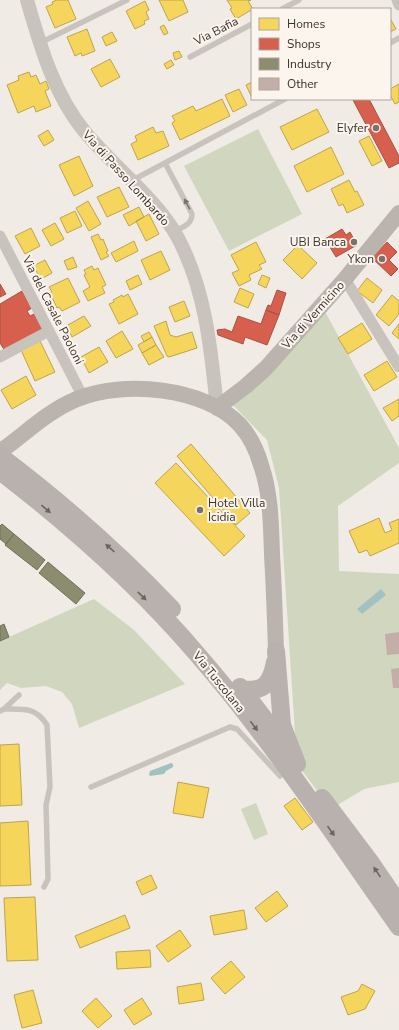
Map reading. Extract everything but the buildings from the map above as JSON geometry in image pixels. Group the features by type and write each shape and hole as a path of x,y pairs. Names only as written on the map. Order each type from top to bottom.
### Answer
{"main road":[{"name":"Via di Vermicino","path":"218,408 266,368 345,279 399,213"},
{"path":"2,452 50,413 67,404 83,397 121,390 152,390 188,396 218,408 235,420 246,434 259,458 265,480 271,520 276,652 285,772"},
{"name":"Via Tuscolana","path":"2,452 20,478 179,633 224,686 362,880 399,927"},
{"name":"Via Tuscolana","path":"0,471 20,478 44,490 110,547 185,623 260,712 285,772 372,863 399,904"},
{"path":"242,689 256,690 267,685 272,674 276,652"}],"street":[{"name":"Via di Passo Lombardo","path":"27,0 40,43 57,87 72,115 92,141 161,214 174,232 191,267 203,309 211,353 218,408"},
{"path":"397,0 399,5"},
{"name":"Via del Casale Paoloni","path":"0,236 83,397"},
{"path":"345,279 399,367"},
{"path":"0,357 49,331"}],"lane":[{"path":"40,43 127,0"},
{"path":"284,8 299,0"},
{"name":"Via Bafia","path":"190,57 251,25"},
{"path":"131,181 283,100"},
{"path":"164,164 192,214 192,218 187,225 174,232"},
{"path":"2,710 19,695"},
{"path":"2,710 28,710 35,712 42,717 47,725 50,787 46,805 48,880 44,887"},
{"path":"91,786 230,727 237,729 285,772"}],"green space":[{"path":"258,129 302,214 229,251 184,166"},
{"path":"322,306 399,448 399,463 338,506 339,571 399,574 399,782 364,789 331,809 297,764 279,488 267,440 232,404"},
{"path":"94,599 134,630 185,684 79,728 72,704 62,692 46,686 21,688 7,683 0,690 0,641"},
{"path":"256,803 268,834 254,840 241,809"}],"water":[{"path":"381,589 386,595 362,614 357,609"},
{"path":"171,763 173,764 173,767 164,774 150,776 150,771"}],"place":[{"name":"Elyfer","path":"376,128"},
{"name":"UBI Banca","path":"354,242"},
{"name":"Ykon","path":"382,259"},
{"name":"Hotel Villa Icidia","path":"200,510"}]}
